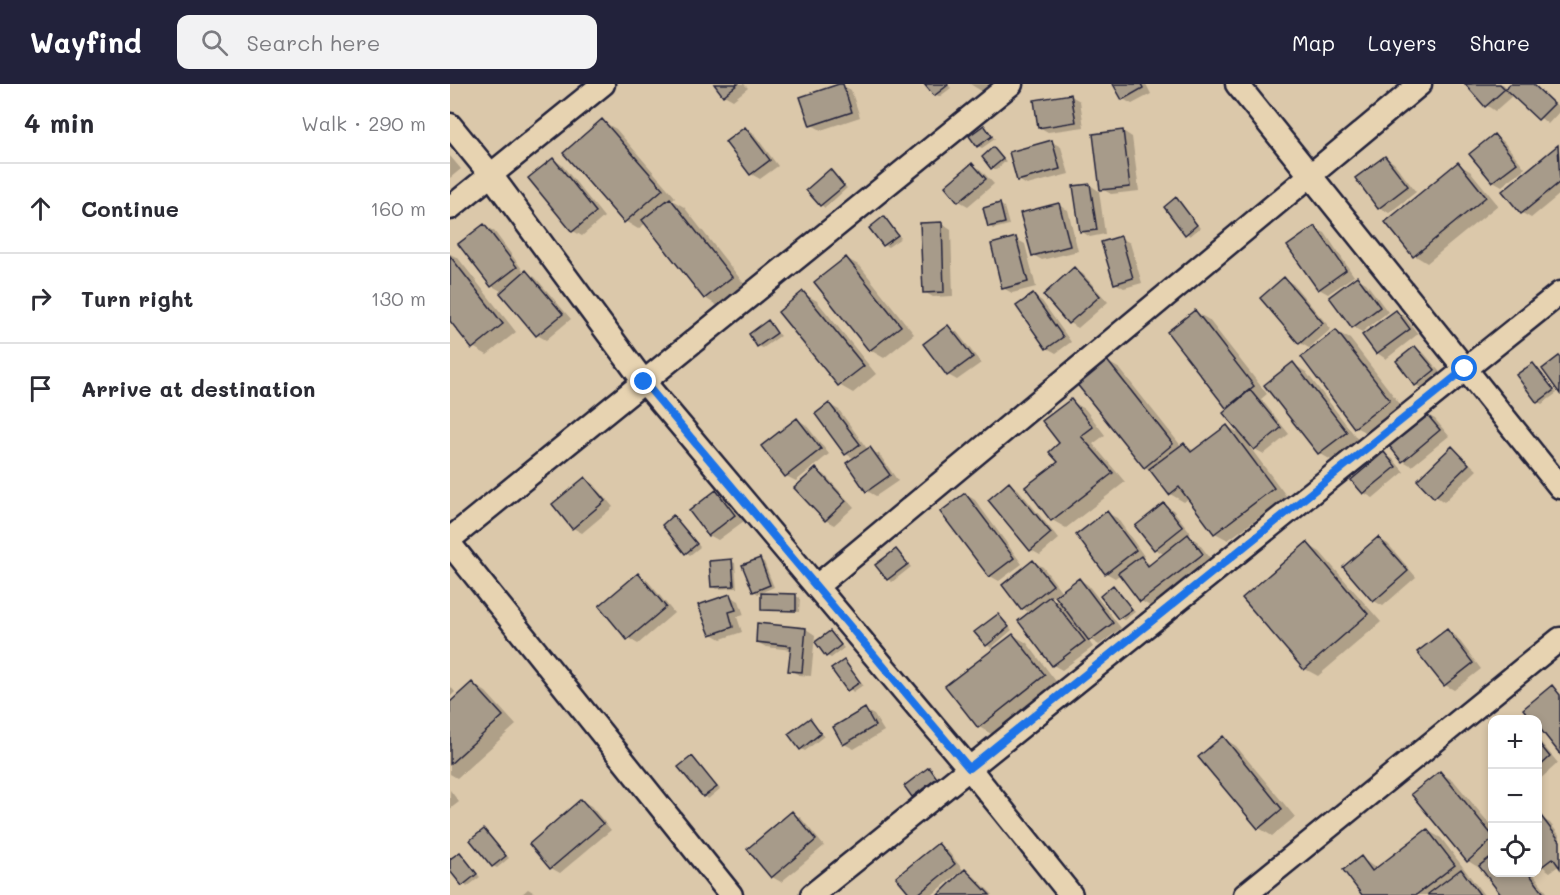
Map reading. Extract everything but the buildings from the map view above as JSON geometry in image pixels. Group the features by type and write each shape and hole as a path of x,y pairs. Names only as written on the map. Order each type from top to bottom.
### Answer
{"street":[{"path":"450,208 603,84"},
{"path":"450,539 1011,84"},
{"path":"1237,84 1560,487"},
{"path":"817,586 1420,84"},
{"path":"450,125 491,175 644,382 969,768 1071,895"},
{"path":"812,895 1560,293"},
{"path":"450,544 730,895"},
{"path":"1245,895 1560,639"}],"route":[{"path":"644,382 969,768 1465,369"}]}
